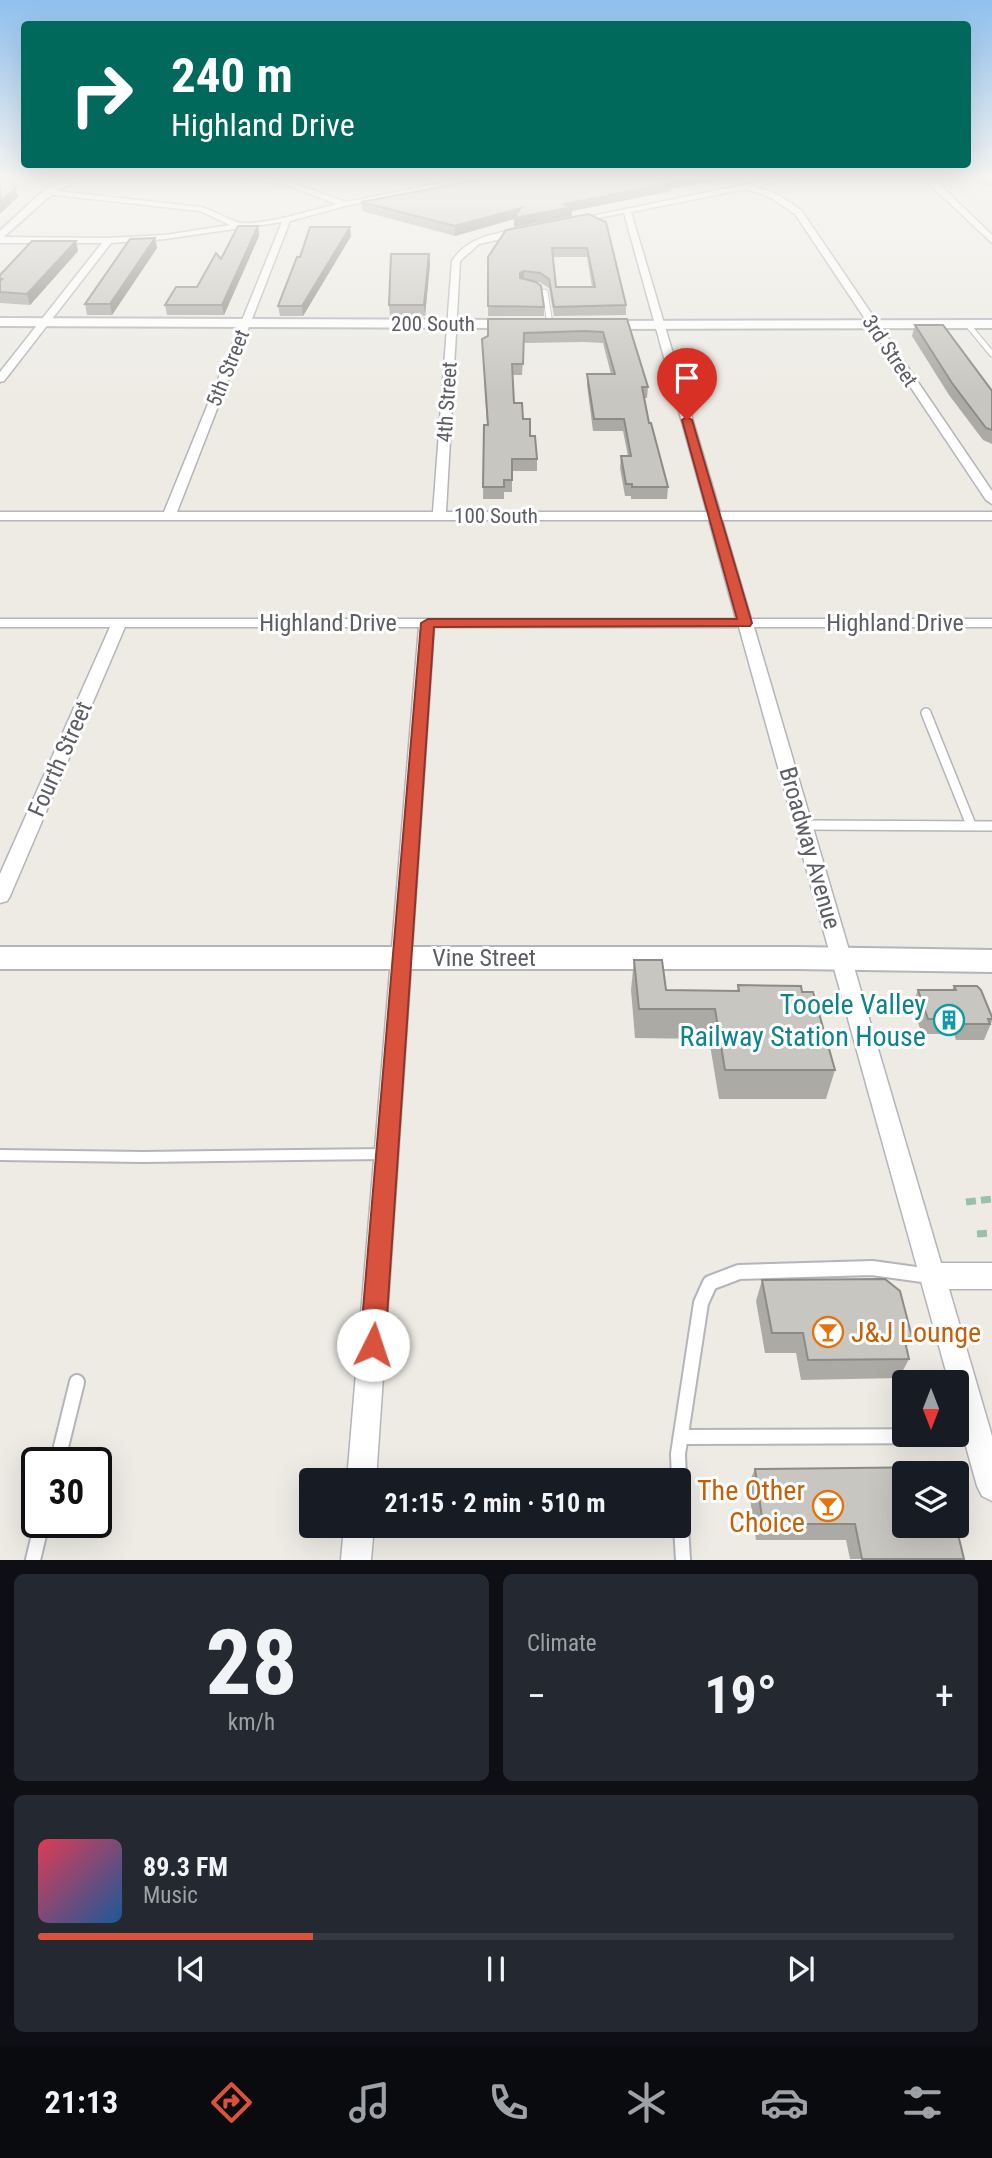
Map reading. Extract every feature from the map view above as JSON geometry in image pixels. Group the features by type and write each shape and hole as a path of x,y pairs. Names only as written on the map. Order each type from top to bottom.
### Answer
{"street":[{"path":"0,379 102,249"},
{"name":"5th Street","path":"169,516 276,249"},
{"name":"4th Street","path":"439,516 456,261 460,252 466,249"},
{"name":"Broadway Avenue","path":"638,249 992,1486"},
{"name":"3rd Street","path":"822,249 992,500"},
{"name":"200 South","path":"0,323 992,324"},
{"name":"100 South","path":"0,516 992,516"},
{"name":"Highland Drive","path":"0,623 992,623"},
{"name":"Fourth Street","path":"0,896 119,623"},
{"path":"363,1468 428,623"},
{"name":"Vine Street","path":"0,958 992,961"},
{"path":"932,1276 992,1276"},
{"path":"356,1559 358,1538"}],"lane":[{"path":"524,285 538,287 544,292 564,324"},
{"path":"968,324 992,355"},
{"path":"926,713 971,825"},
{"path":"803,825 992,826"},
{"path":"0,1155 143,1157 387,1154"},
{"path":"679,1468 678,1454 701,1303 710,1283 739,1272 872,1268 932,1276"},
{"path":"61,1447 77,1382"},
{"path":"682,1437 978,1436"},
{"path":"33,1559 38,1538"},
{"path":"682,1538 683,1559"}],"path":[{"path":"966,1202 992,1199"},
{"path":"977,1234 992,1233"}],"building":[{"path":"25,249 69,249 27,294 0,292 0,275"},
{"path":"123,249 148,249 110,304 85,304"},
{"path":"226,249 248,249 222,305 165,305 176,287 197,287 216,253 221,259"},
{"path":"303,249 337,249 302,306 278,306 297,257 300,257"},
{"path":"493,249 552,249 556,287 595,287 587,249 612,249 626,305 554,307 549,279 540,273 524,271 520,273 520,278 541,286 544,307 488,306 488,257"},
{"path":"391,254 429,254 424,305 389,305"},
{"path":"488,319 627,319 648,387 642,387 649,423 668,487 632,487 632,484 626,484 621,456 631,456 624,419 594,419 587,374 615,374 603,332 585,331 524,333 523,364 512,364 514,403 522,403 523,419 530,419 530,436 535,436 537,459 512,459 512,480 504,480 504,487 483,487 484,425 488,425 482,339 488,336"},
{"path":"915,325 943,325 992,391 992,430 986,428 952,383"},
{"path":"634,960 662,960 666,990 739,991 738,985 801,986 802,992 813,992 835,1070 725,1070 715,1009 639,1009"},
{"path":"954,986 977,986 981,990 992,1017 988,1019 990,1024 963,1024 961,1019 928,1019 918,990 956,990"},
{"name":"J&J Lounge","path":"885,1279 900,1291 912,1337 904,1337 909,1359 808,1360 803,1333 772,1333 762,1280"},
{"name":"The Other Choice","path":"892,1468 892,1538 959,1538 964,1559 862,1559 855,1524 763,1524 755,1469"}],"place":[{"name":"Tooele Valley Railway Station House","path":"949,1020"},
{"name":"J&J Lounge","path":"828,1332"},
{"name":"The Other Choice","path":"828,1506"}],"route":[{"path":"373,1345 428,623 745,623 687,420"}]}
